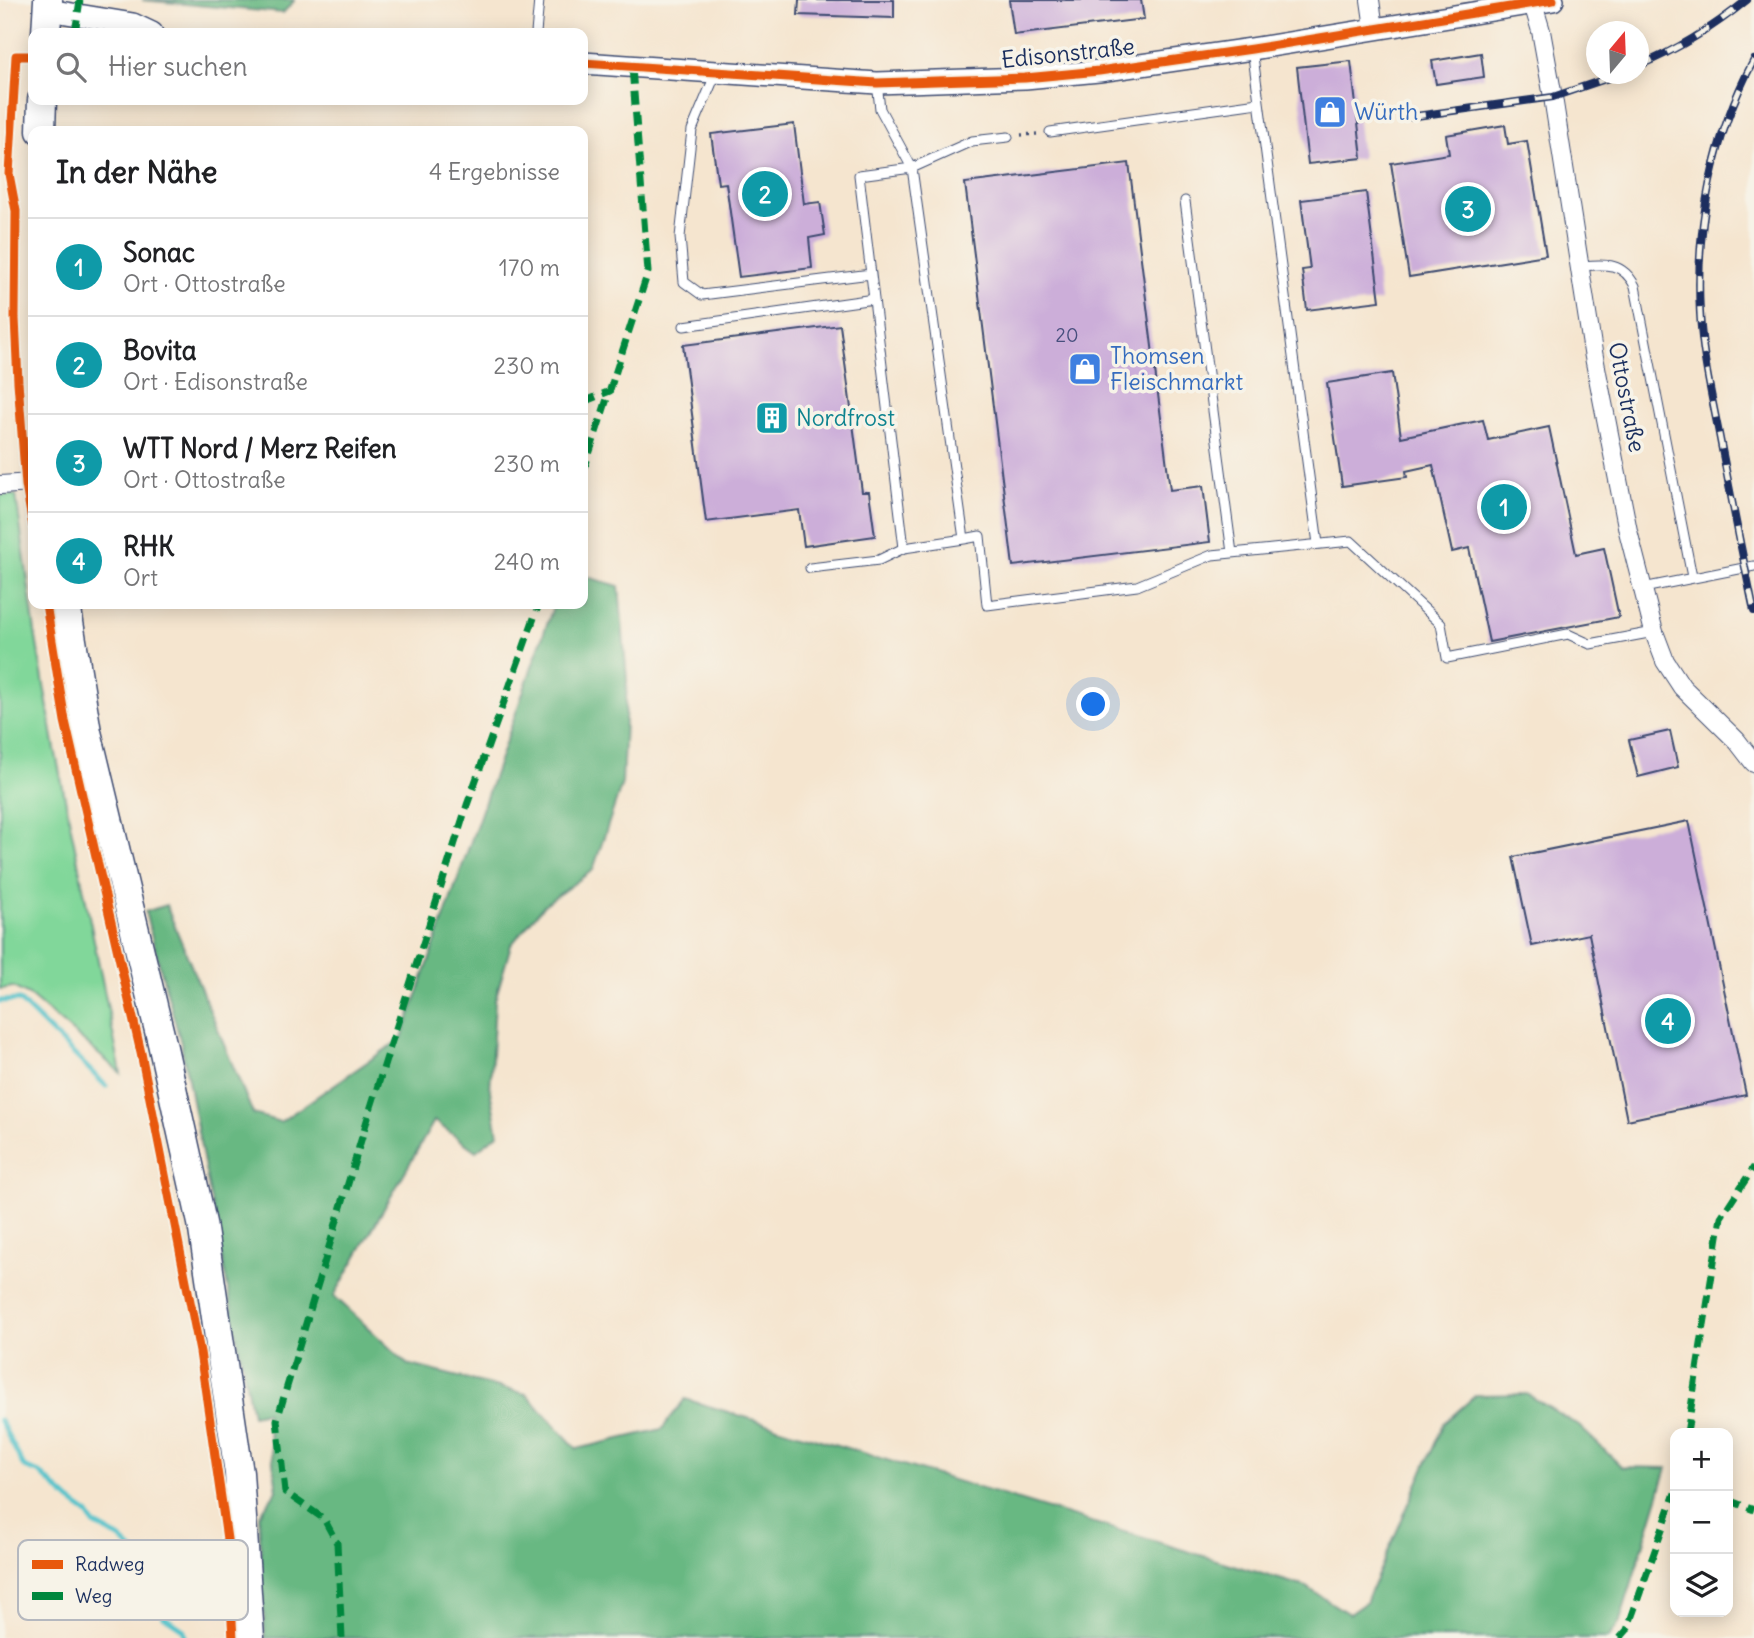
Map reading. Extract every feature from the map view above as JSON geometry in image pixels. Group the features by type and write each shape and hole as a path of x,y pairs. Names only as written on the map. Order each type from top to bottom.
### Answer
{"main road":[{"path":"67,609 87,732 162,1043 202,1223 239,1473 243,1540"},
{"path":"248,1608 250,1638"}],"street":[{"path":"96,0 143,28"},
{"path":"1370,0 1374,28"},
{"name":"Edisonstraße","path":"588,63 877,83 1025,78 1099,71 1252,49 1539,1"},
{"name":"Ottostraße","path":"1539,1 1592,352 1628,531 1654,632 1665,661 1682,687 1737,741 1754,763"},
{"path":"48,14 130,28"},
{"path":"41,119 53,105"},
{"path":"0,485 28,484"}],"lane":[{"path":"536,28 539,0"},
{"path":"1252,49 1318,544"},
{"path":"716,73 692,130 680,237 684,282 702,295 871,274"},
{"path":"877,83 880,109 912,168 964,538"},
{"path":"1050,132 1258,103"},
{"path":"904,548 859,174 912,168 972,141 1008,137"},
{"path":"1185,201 1232,553"},
{"path":"1580,266 1614,266 1630,276 1635,286 1692,577"},
{"path":"684,326 874,299"},
{"path":"810,568 879,559 904,548 980,536 987,605 1137,586 1212,555 1351,541 1441,624 1447,658 1568,634 1590,644 1654,632"},
{"path":"1643,588 1754,566"}],"path":[{"path":"1008,137 1050,132"}],"green space":[{"path":"142,0 294,0 294,1 283,13"},
{"path":"0,495 16,495 28,582 28,609 32,609 54,744 121,1073 29,995 13,987 0,989"},
{"path":"588,577 619,586 627,680 622,783 593,870 544,905 511,945 495,1000 490,1091 498,1134 476,1151 434,1121 334,1296 407,1364 526,1394 577,1449 662,1429 685,1399 1306,1587 1349,1614 1366,1602 1444,1423 1476,1395 1527,1394 1579,1426 1622,1467 1667,1468 1619,1624 1608,1638 265,1638 259,1516 277,1490 266,1412 252,1415 181,1043 145,912 166,905 253,1114 280,1122 402,1038 552,609 588,609"}],"building":[{"path":"799,0 894,0 894,18 798,15"},
{"path":"1009,0 1141,0 1144,19 1014,35"},
{"path":"1481,53 1484,77 1436,84 1432,61"},
{"name":"Würth","path":"1351,61 1362,158 1308,164 1297,67"},
{"path":"794,124 804,204 820,202 825,235 809,238 812,268 739,277 726,183 718,184 711,134"},
{"path":"1505,125 1508,144 1527,141 1546,255 1409,277 1391,163 1449,154 1446,135"},
{"path":"1129,163 1170,490 1203,486 1210,542 1013,566 965,183"},
{"path":"1366,192 1380,301 1307,310 1302,270 1310,269 1301,200"},
{"name":"Nordfrost","path":"840,325 862,492 869,492 875,536 804,546 799,510 706,522 683,345"},
{"path":"1392,373 1401,437 1483,420 1488,440 1549,427 1576,554 1604,548 1619,617 1489,642 1469,548 1452,552 1433,465 1406,471 1407,477 1342,486 1327,383"},
{"path":"1670,731 1678,767 1638,777 1629,740"},
{"path":"1689,821 1746,1095 1627,1120 1589,934 1532,946 1513,857"}],"waterway":[{"path":"0,1001 19,1000 106,1086"},
{"path":"0,1420 24,1467 40,1473 87,1513 94,1524 121,1540"},
{"path":"169,1620 184,1630 185,1638"}],"railway":[{"path":"1649,61 1695,37 1747,0"},
{"path":"1754,60 1728,120 1710,183 1704,215 1699,281 1705,360 1754,611"},
{"path":"1409,117 1553,97 1591,84"}],"marked path":[{"path":"76,28 80,0"},
{"path":"588,458 648,272 632,67"},
{"path":"588,400 610,391"},
{"path":"342,1638 337,1543 324,1519 285,1492 277,1420 371,1107 467,805 537,609"},
{"path":"1688,1428 1721,1217 1754,1167"},
{"path":"1733,1502 1754,1510"},
{"path":"1620,1638 1627,1630 1670,1507"}],"cycle path":[{"path":"588,63 877,83 1025,78 1099,71 1252,49 1553,0"},
{"path":"28,56 16,56 9,174 16,211 15,318 28,497"},
{"path":"47,609 65,721 141,1053 200,1352 227,1540"},
{"path":"232,1620 233,1638"}],"place":[{"name":"Würth","path":"1330,112"},
{"name":"Bovita","path":"765,194"},
{"name":"WTT Nord / Merz Reifen","path":"1468,209"},
{"name":"Thomsen Fleischmarkt","path":"1085,369"},
{"name":"Nordfrost","path":"772,418"},
{"name":"Sonac","path":"1504,507"},
{"name":"RHK","path":"1668,1021"}]}
